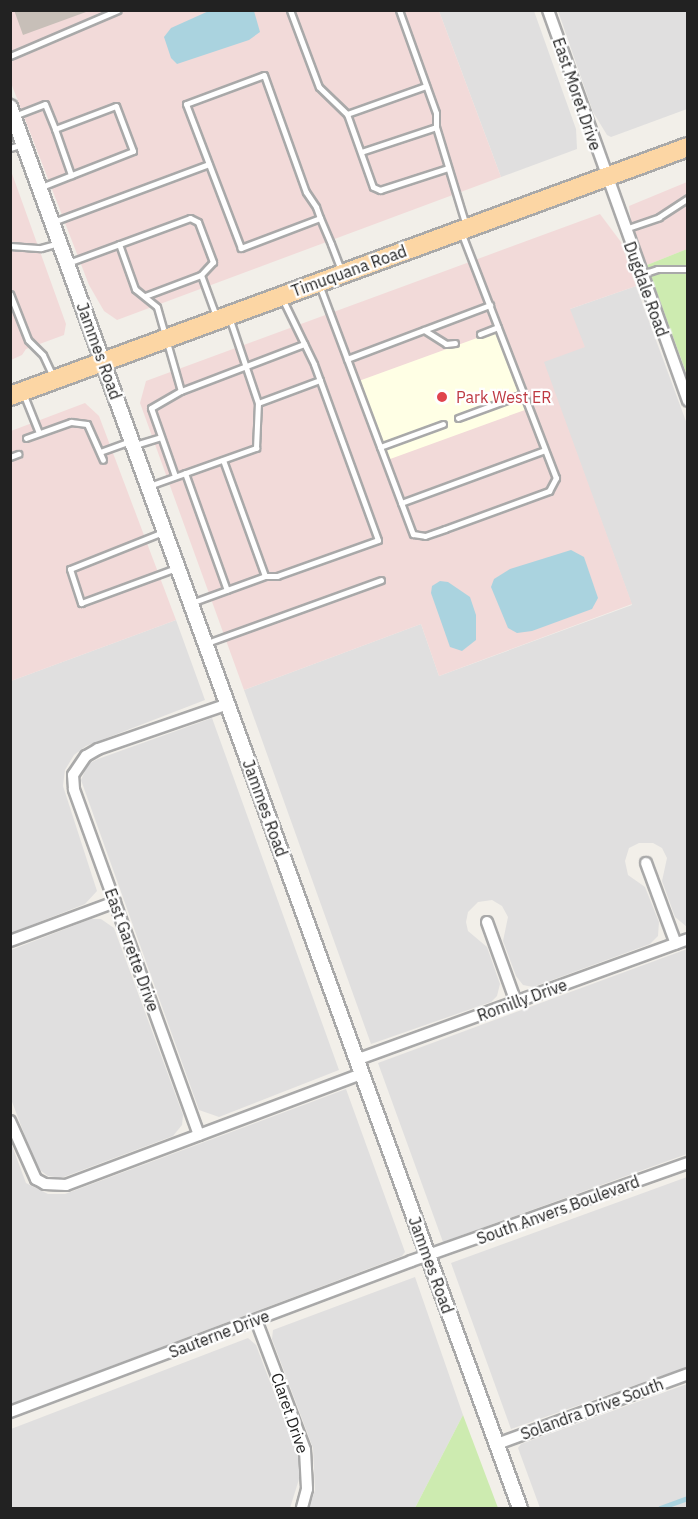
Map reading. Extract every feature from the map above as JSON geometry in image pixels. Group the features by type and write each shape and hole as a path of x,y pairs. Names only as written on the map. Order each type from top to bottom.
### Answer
{"main road":[{"name":"Timuquana Road","path":"16,394 605,177 686,150"}],"street":[{"name":"East Moret Drive","path":"548,10 605,177"},
{"name":"Jammes Road","path":"12,112 17,146 40,187 520,1509"},
{"name":"Dugdale Road","path":"605,177 687,401"},
{"name":"East Garette Drive","path":"199,1135 74,789 78,765 98,749 228,704"},
{"path":"646,864 676,944"},
{"path":"10,941 115,902"},
{"path":"487,922 516,1002"},
{"name":"Romilly Drive","path":"356,1060 687,939"},
{"path":"10,1121 28,1168 45,1184 66,1185 361,1074"},
{"name":"South Anvers Boulevard","path":"428,1256 687,1163"},
{"name":"Sauterne Drive","path":"10,1412 428,1256"},
{"name":"Claret Drive","path":"256,1320 305,1450 307,1490 302,1509"},
{"name":"Solandra Drive South","path":"496,1444 687,1374"}],"lane":[{"path":"10,56 118,10"},
{"path":"290,10 319,87 347,114 373,187 380,190 448,168"},
{"path":"319,282 414,534 425,536 549,491 556,478 498,327 464,229 436,127 436,113 399,10"},
{"path":"320,218 241,248 186,104 264,75 306,192 320,218 343,274"},
{"path":"347,114 426,86"},
{"path":"12,112 45,104 72,175"},
{"path":"40,187 134,151 116,106 55,129"},
{"path":"361,152 436,127"},
{"path":"52,222 209,164"},
{"path":"624,229 659,217 687,198"},
{"path":"67,264 190,218 198,222 213,262 201,275 145,296"},
{"path":"10,246 40,248 60,243"},
{"path":"119,244 135,289 157,307 163,340 181,391"},
{"path":"641,274 657,269 687,269"},
{"path":"148,486 256,448 258,403 245,366 201,275"},
{"path":"10,294 28,340 43,355 55,380"},
{"path":"190,603 265,576 277,576 378,540 320,380 281,296"},
{"path":"347,359 490,305"},
{"path":"480,334 498,327"},
{"path":"424,330 446,344 455,344"},
{"path":"175,476 151,408 181,391 303,344"},
{"path":"258,403 320,380"},
{"path":"16,394 39,434"},
{"path":"458,418 523,394"},
{"path":"26,438 71,422 87,424 103,460"},
{"path":"380,447 443,424"},
{"path":"100,452 161,436"},
{"path":"401,503 545,450"},
{"path":"10,457 18,454"},
{"path":"223,460 265,576"},
{"path":"185,473 227,590"},
{"path":"165,531 70,569 81,603 178,567"},
{"path":"206,643 381,580"}],"shaded area":[{"path":"10,11 439,11 501,177 117,320 104,311 89,285 11,83"},
{"path":"439,11 534,11 576,129 577,149 501,177"},
{"path":"558,11 687,11 687,109 611,137 607,135 593,112"},
{"path":"10,168 66,324 64,335 26,349 22,355 11,360"},
{"path":"687,182 687,249 647,265 632,228 629,206"},
{"path":"600,214 621,242 636,286 570,309 585,347 544,362 632,604 439,676 421,624 244,690 140,403 146,381"},
{"path":"636,286 687,424 687,927 675,917 662,881 667,858 662,848 653,843 639,843 629,848 625,861 628,875 645,887 659,922 658,936 650,944 533,987 523,985 516,976 503,941 508,917 502,906 492,900 478,902 468,912 466,922 468,931 487,947 500,984 497,996 491,1002 371,1044 244,690 421,624 439,676 632,605 543,362 570,309"},
{"name":"Park West ER","path":"499,330 528,409 384,461 355,382"},
{"path":"85,403 99,416 176,620 11,681 11,431"},
{"path":"176,620 205,700 86,746 74,755 65,770 63,786 97,891 85,904 11,933 11,681"},
{"path":"212,718 339,1070 219,1117 199,1110 81,780 88,764 98,759"},
{"path":"91,919 101,919 114,928 183,1115 182,1125 173,1136 61,1178 48,1176 37,1168 11,1099 11,950"},
{"path":"687,949 687,1154 443,1242 378,1063"},
{"path":"346,1089 405,1252 402,1256 11,1404 11,1143 26,1183 48,1194 65,1194"},
{"path":"687,1177 687,1367 511,1429 451,1263"},
{"path":"415,1277 463,1415 415,1508 309,1508 315,1490 313,1448 272,1339 273,1330"},
{"path":"248,1338 256,1345 298,1456 300,1476 290,1508 11,1508 11,1429"},
{"path":"687,1384 687,1508 540,1508 518,1448 521,1444"}],"green space":[{"path":"687,249 687,375 647,265"},
{"path":"463,1415 498,1508 415,1508"}],"water":[{"path":"211,10 254,11 260,32 249,40 177,64 171,58 164,37 171,28"},
{"path":"571,550 584,557 598,598 592,609 532,631 517,633 508,628 491,587 494,579 510,569"},
{"path":"440,581 448,582 470,597 476,615 476,640 462,651 450,647 431,593 432,586"}],"building":[{"path":"14,10 85,10 86,12 23,35"}],"waterway":[{"path":"660,1508 688,1498"}],"place":[{"name":"Park West ER","path":"442,397"}]}
